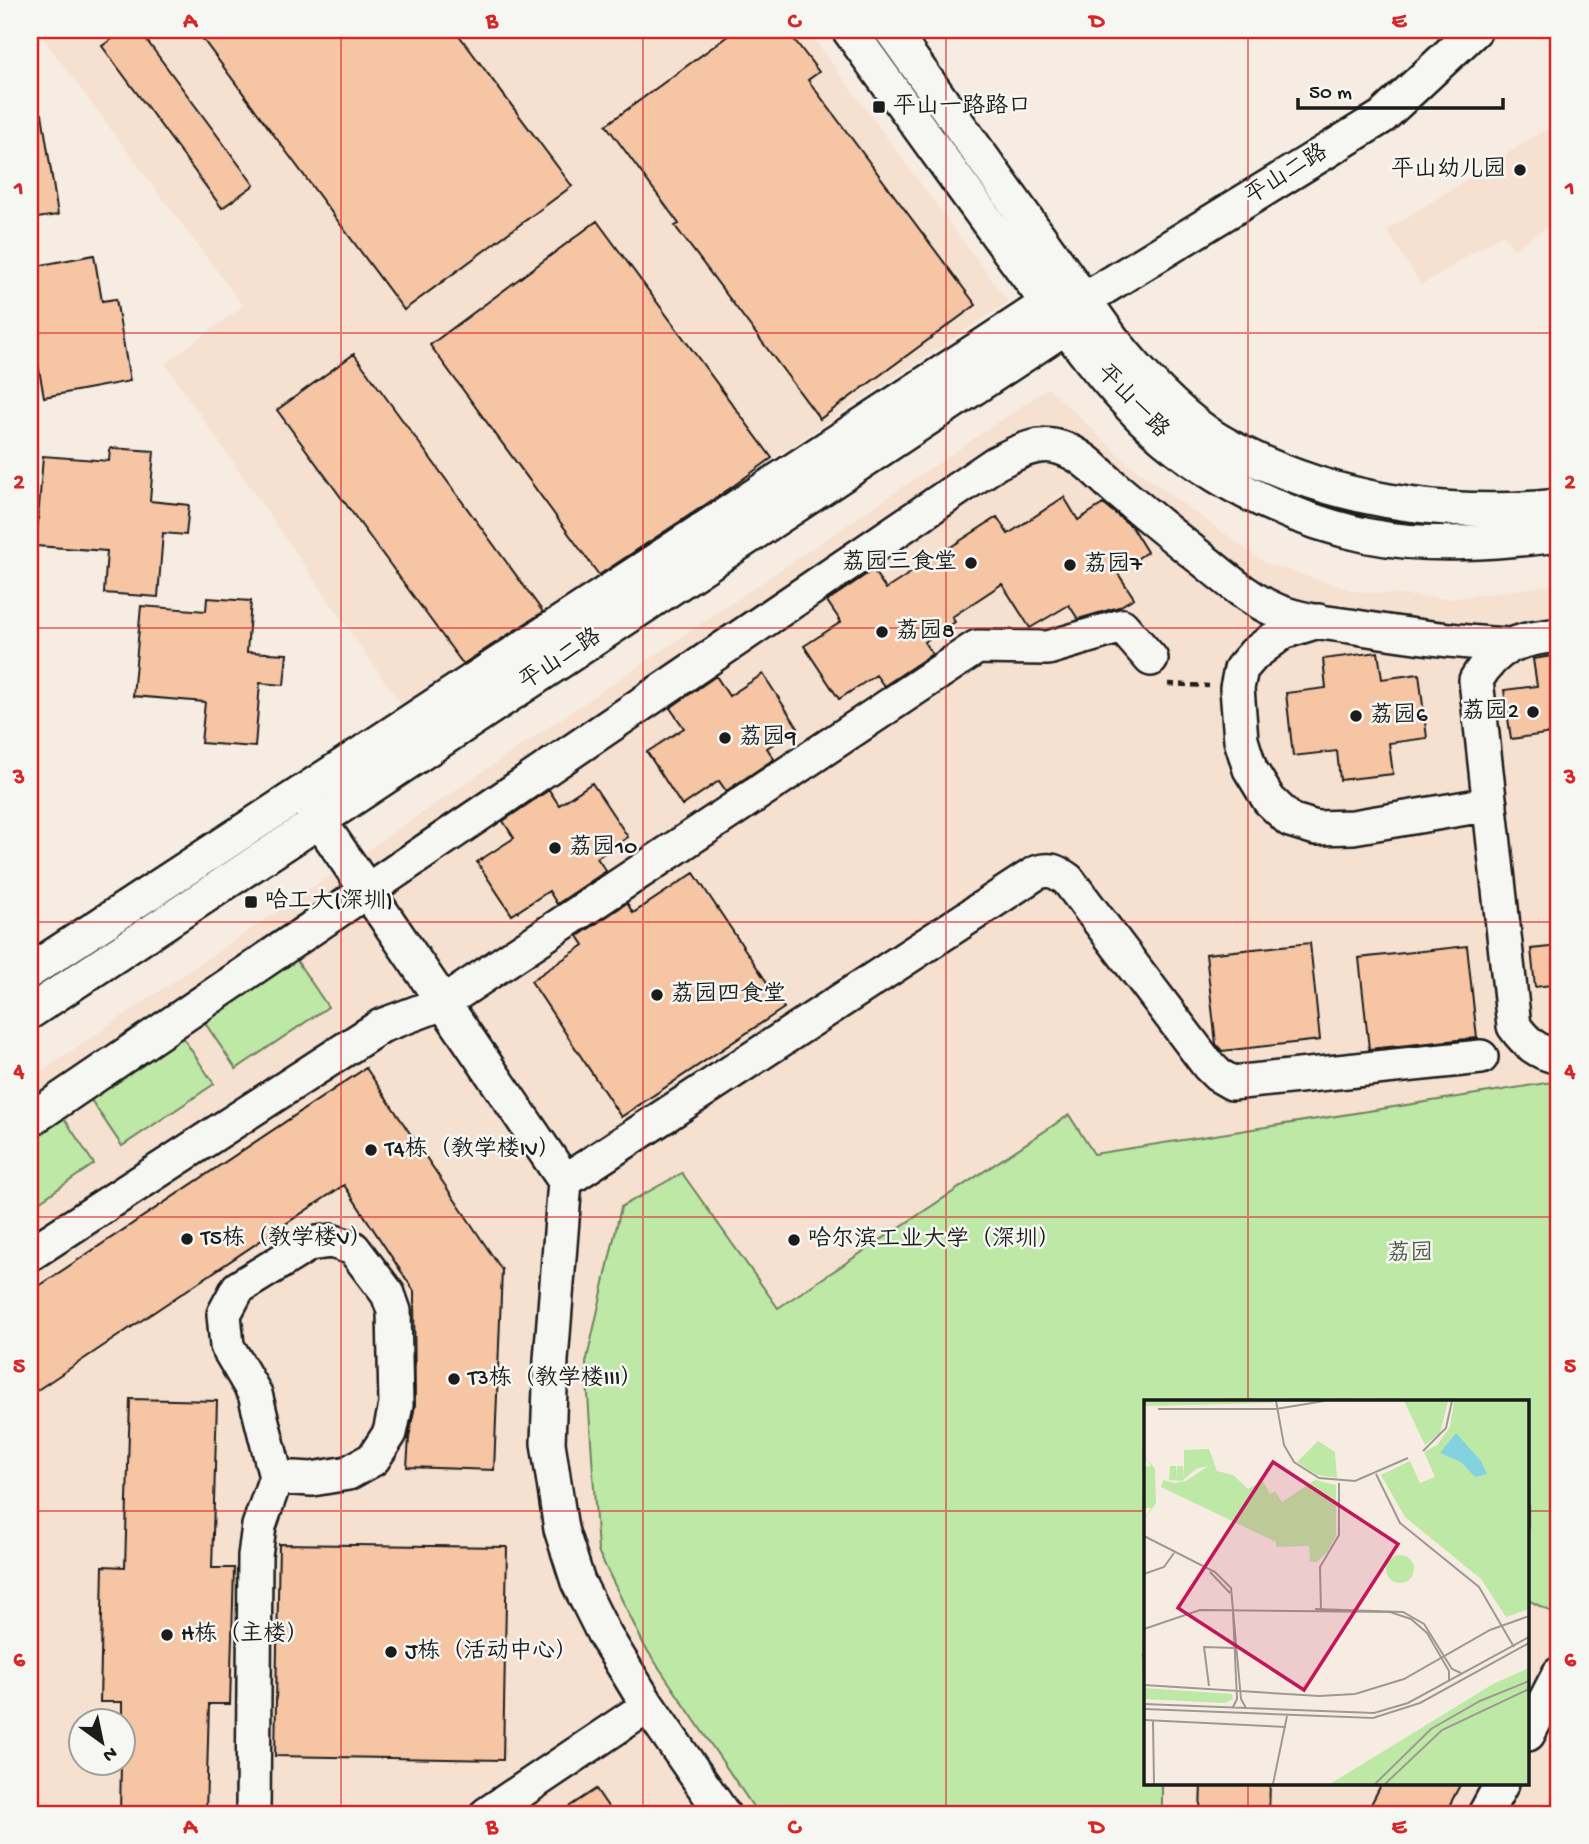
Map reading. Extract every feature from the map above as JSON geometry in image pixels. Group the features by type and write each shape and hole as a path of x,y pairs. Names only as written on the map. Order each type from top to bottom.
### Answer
{"street":[{"name":"平山一路","path":"849,30 1057,315 1114,387 1144,419 1184,453 1230,483 1279,506 1322,524 1371,536 1420,541 1470,541 1559,535"},
{"name":"平山一路","path":"891,30 1084,300 1144,379 1209,435 1291,475 1392,503 1443,508 1559,506"},
{"name":"平山二路","path":"30,971 301,793 1057,315 1382,117 1475,30"},
{"name":"平山二路","path":"30,1012 319,820 1057,315"},
{"path":"30,1120 996,463 1021,450 1041,445 1060,447 1081,456 1242,591 1278,611 1318,621 1452,641 1509,645 1559,635"},
{"path":"1318,621 1283,632 1254,654 1241,670 1237,688 1241,740 1250,769 1269,800 1290,820 1316,828 1353,827 1490,804"},
{"path":"30,1254 381,1026 443,1003 976,648 1048,648 1122,626 1151,659"},
{"path":"1509,645 1487,661 1476,680 1514,1026 1526,1043 1547,1055 1559,1058"},
{"path":"301,793 565,1181 551,1360 548,1443 561,1529 578,1582 604,1634 648,1706 723,1814"},
{"path":"565,1181 1036,873 1048,869 1058,872 1068,880 1208,1065 1232,1083 1481,1057"},
{"path":"253,1814 255,1556 259,1527 276,1477 255,1394 227,1346 224,1314 238,1288 309,1244 331,1241 354,1248 388,1294 394,1311 396,1405 390,1433 373,1459 348,1473 312,1479 276,1477"},
{"path":"1530,1730 1559,1674"},
{"path":"487,1814 648,1706"},
{"path":"1485,1814 1501,1784"}],"path":[{"path":"1151,659 1163,683 1237,688"}],"shaded area":[{"path":"37,30 807,30 1008,302 402,706 165,364 243,306"},
{"name":"平山幼儿园","path":"1559,121 1559,219 1513,249 1503,234 1421,285 1387,230"},
{"name":"哈尔滨工业大学（深圳）","path":"1049,388 1128,464 1265,563 1354,591 1449,599 1559,584 1559,1814 30,1814 30,1079"}],"green space":[{"path":"293,955 328,1007 236,1069 201,1017"},
{"path":"179,1032 214,1084 122,1146 87,1094"},
{"name":"荔园","path":"1559,1081 1559,1616 1530,1601 1530,1400 1144,1400 1144,1784 1162,1784 1162,1814 758,1814 645,1647 598,1551 586,1363 621,1207 682,1173 778,1308 1069,1115 1094,1154"},
{"path":"60,1112 94,1164 30,1208 30,1133"}],"building":[{"path":"125,30 139,30 254,185 222,208 102,46"},
{"path":"196,30 455,30 572,186 404,310"},
{"path":"736,30 787,30 819,72 808,80 976,305 820,419 675,226 679,224 606,125"},
{"path":"42,114 58,215 30,219 30,115"},
{"path":"597,221 772,458 599,575 430,345"},
{"path":"94,255 102,301 116,299 130,381 44,397 38,364 30,366 30,298 36,297 31,267"},
{"path":"354,354 543,612 463,664 277,410"},
{"path":"110,448 154,451 150,501 189,505 186,535 163,533 158,597 104,593 107,551 36,546 43,456 109,461"},
{"path":"1064,497 1078,520 1103,504 1131,526 1147,552 1117,572 1134,598 1119,607 1078,619 1069,605 1030,628 1002,584 952,617 955,622 924,642 932,654 884,686 876,675 839,699 804,646 841,622 827,601 873,570 886,589 997,517 1008,534"},
{"path":"207,598 251,601 247,652 287,654 284,685 260,683 255,747 201,743 205,702 133,696 141,606 206,611"},
{"name":"荔园6","path":"1378,652 1382,679 1419,674 1427,738 1389,743 1393,774 1340,780 1337,751 1293,756 1286,693 1326,688 1323,659"},
{"name":"荔园2","path":"1559,655 1559,732 1511,739 1504,690 1537,686 1533,659"},
{"name":"荔园9","path":"763,674 798,728 767,748 774,759 726,791 719,781 682,806 647,752 684,728 670,708 716,676 729,696"},
{"name":"荔园10","path":"592,783 628,837 597,858 606,871 557,904 549,891 512,915 477,862 514,838 503,821 549,790 559,805"},
{"name":"荔园四食堂","path":"694,873 784,1008 621,1117 531,981 584,945 578,936 627,903 633,913"},
{"path":"1310,943 1320,1040 1222,1051 1216,1044 1206,954"},
{"path":"1467,946 1477,1038 1369,1049 1359,958"},
{"path":"1559,946 1559,984 1535,987 1531,949"},
{"path":"366,1068 502,1270 494,1470 407,1467 415,1405 414,1291 344,1185 30,1395 30,1292"},
{"name":"H栋（主楼）","path":"130,1399 217,1401 212,1568 234,1568 230,1704 209,1704 206,1814 120,1814 121,1778 136,1778 136,1708 122,1708 122,1702 100,1702 103,1566 125,1567"},
{"name":"J栋（活动中心）","path":"279,1544 507,1547 503,1760 275,1756"},
{"path":"1201,1784 1270,1784 1269,1814 1200,1814"},
{"path":"1381,1784 1460,1784 1445,1814 1366,1814"},
{"path":"596,1789 613,1814 558,1814"}],"place":[{"name":"平山一路路口","path":"879,107"},
{"name":"平山幼儿园","path":"1520,170"},
{"name":"荔园三食堂","path":"971,563"},
{"name":"荔园7","path":"1070,565"},
{"name":"荔园8","path":"882,632"},
{"name":"荔园2","path":"1533,712"},
{"name":"荔园6","path":"1356,716"},
{"name":"荔园9","path":"725,738"},
{"name":"荔园10","path":"555,848"},
{"name":"哈工大(深圳)","path":"251,902"},
{"name":"荔园四食堂","path":"657,995"},
{"name":"T4栋（教学楼IV）","path":"371,1150"},
{"name":"T5栋（教学楼V）","path":"187,1239"},
{"name":"哈尔滨工业大学（深圳）","path":"794,1240"},
{"name":"T3栋（教学楼III）","path":"454,1379"},
{"name":"H栋（主楼）","path":"167,1635"},
{"name":"J栋（活动中心）","path":"391,1652"}]}
